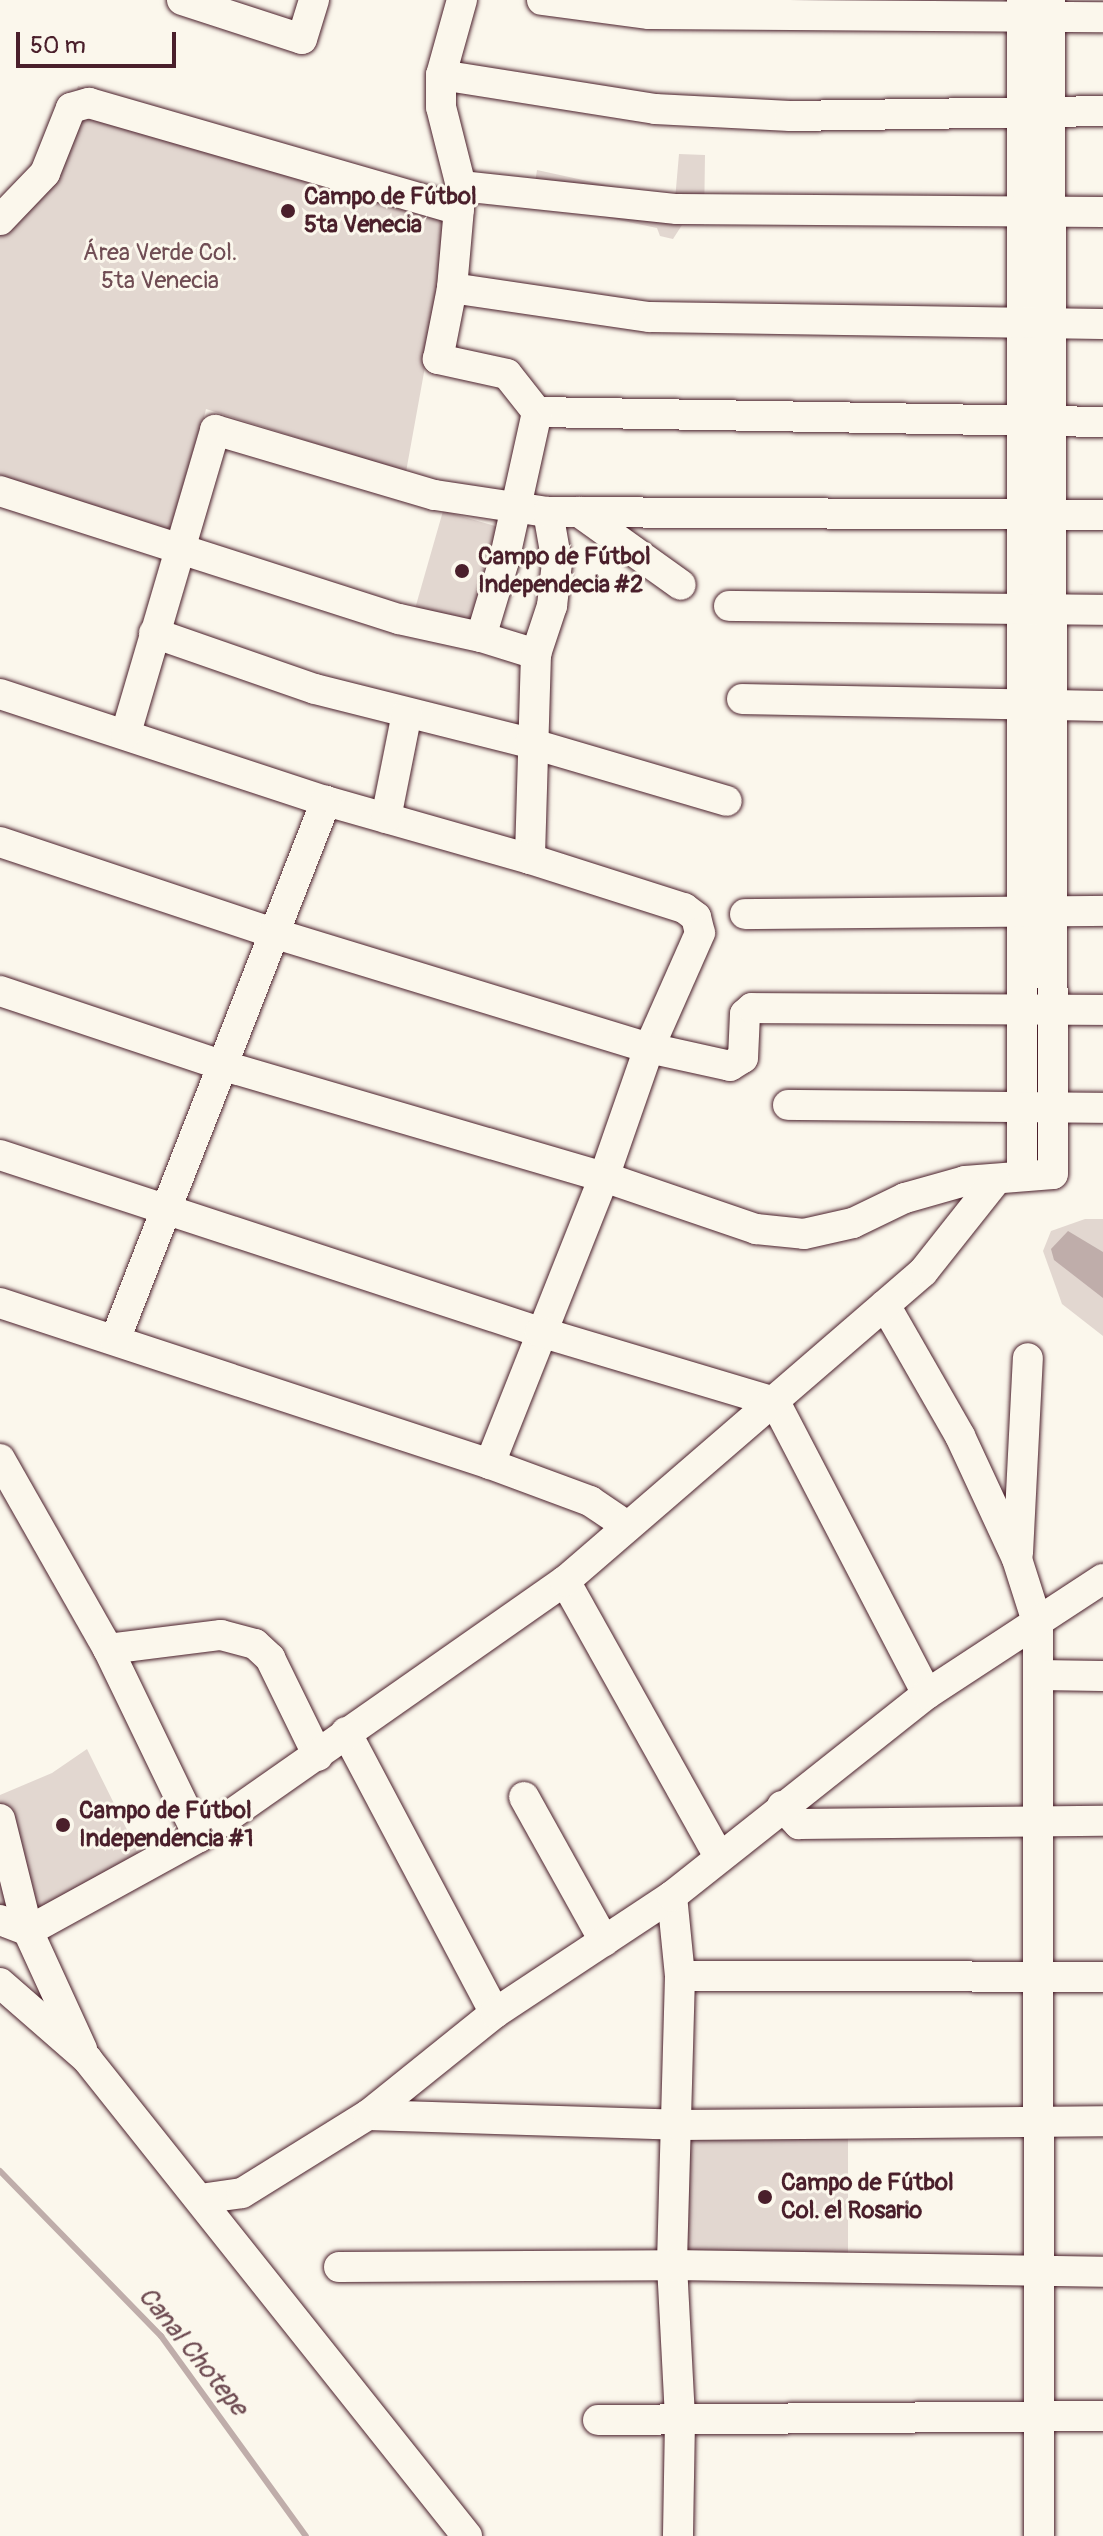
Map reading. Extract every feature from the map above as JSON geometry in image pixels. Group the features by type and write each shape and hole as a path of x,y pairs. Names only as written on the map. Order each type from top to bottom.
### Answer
{"street":[{"path":"182,0 302,39 314,0"},
{"path":"462,0 441,75 441,107 460,198 452,288 438,359 507,374 537,412"},
{"path":"542,0 649,14 1036,9 1103,17"},
{"path":"0,991 224,1066 604,1177 756,1229 804,1234 853,1223 905,1198 950,1185 1053,1174 1037,1108 1034,705 1036,9"},
{"path":"441,75 655,109 790,116 1103,111"},
{"path":"0,220 45,173 71,108 89,103 460,198 677,209 1103,212"},
{"path":"452,288 649,317 1103,324"},
{"path":"537,412 1103,422"},
{"path":"481,637 516,508 537,412"},
{"path":"126,733 215,430 435,495 548,512 1103,515"},
{"path":"0,491 179,552 399,619 481,637 536,654"},
{"path":"530,859 530,743 536,654 552,606 557,563 548,512"},
{"path":"579,512 681,585"},
{"path":"729,606 1103,610"},
{"path":"154,633 315,689 530,743 727,801"},
{"path":"0,694 326,801 530,859 684,908 696,917 700,933 649,1048 604,1177 490,1464"},
{"path":"742,699 1103,706"},
{"path":"386,818 407,713"},
{"path":"115,1340 326,801"},
{"path":"0,842 273,933 649,1048 737,1064 743,1058 745,1014 752,1008 1103,1010"},
{"path":"745,914 1103,911"},
{"path":"788,1105 1103,1108"},
{"path":"28,1931 199,1837 565,1581 775,1402 955,1238 1009,1177 1037,1108"},
{"path":"0,1155 540,1332 775,1402 927,1694"},
{"path":"0,1303 490,1464 590,1501 627,1526"},
{"path":"885,1305 960,1436 1017,1559 1038,1625 1035,2272 1040,2415 1039,2536"},
{"path":"1017,1559 1028,1358"},
{"path":"0,1459 108,1649 199,1837"},
{"path":"200,2199 242,2193 368,2115 495,2013 672,1896 718,1855 927,1694 1038,1625 1103,1579"},
{"path":"565,1581 718,1855"},
{"path":"108,1649 221,1635 255,1644 270,1658 318,1756"},
{"path":"1039,1675 1103,1676"},
{"path":"346,1732 495,2013"},
{"path":"524,1797 604,1941"},
{"path":"782,1806 799,1824 1103,1821"},
{"path":"0,1819 28,1931 87,2059"},
{"path":"672,1896 680,1976 672,2265 680,2420 678,2536"},
{"path":"0,1920 28,1931"},
{"path":"680,1976 1103,1977"},
{"path":"0,1983 87,2059 467,2536"},
{"path":"368,2115 678,2125 1103,2121"},
{"path":"339,2267 672,2265 1103,2272"},
{"path":"598,2420 1103,2416"}],"green space":[{"name":"Área Verde Col. 5ta Venecia","path":"78,86 455,201 406,472 206,409 174,541 0,482 0,222 58,144"},
{"path":"679,154 705,155 704,225 682,225 673,239 660,236 657,228 532,202 537,170 675,200"},
{"name":"Campo de Fútbol Independecia #2","path":"443,511 511,531 482,632 414,613"},
{"path":"1085,1219 1103,1219 1103,1336 1062,1304 1043,1251 1051,1231"},
{"name":"Campo de Fútbol Independencia #1","path":"87,1749 140,1856 33,1930 0,1910 0,1795 52,1773"},
{"name":"Campo de Fútbol Col. el Rosario","path":"682,2128 848,2128 848,2267 682,2267"}],"shaded area":[{"path":"1068,1231 1103,1252 1103,1298 1054,1260 1051,1249"}],"waterway":[{"name":"Canal Chotepe","path":"0,2171 161,2336 306,2536"}],"place":[{"name":"Campo de Fútbol 5ta Venecia","path":"288,211"},
{"name":"Campo de Fútbol Independecia #2","path":"462,571"},
{"name":"Campo de Fútbol Independencia #1","path":"63,1825"},
{"name":"Campo de Fútbol Col. el Rosario","path":"765,2197"}]}
